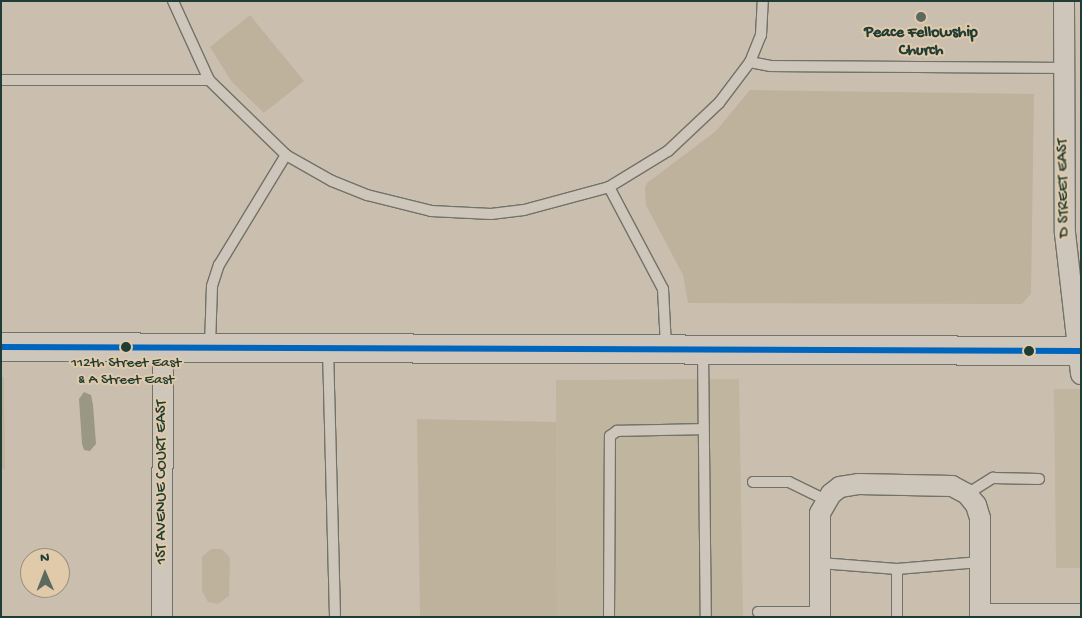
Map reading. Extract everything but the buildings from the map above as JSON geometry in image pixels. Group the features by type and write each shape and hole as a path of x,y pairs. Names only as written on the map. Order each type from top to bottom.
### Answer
{"main road":[{"path":"1,346 703,349 1080,358"}],"street":[{"name":"D STREET EAST","path":"1064,1 1065,233 1080,358"},
{"name":"1ST AVENUE COURT EAST","path":"162,617 163,347"},
{"path":"820,614 820,513 826,500 840,487 858,484 952,486 968,494 976,505 980,518 980,616 1081,614"}],"lane":[{"path":"173,1 209,80 286,155 332,181 367,195 448,213 491,214 524,210 609,187 668,151 719,103 750,62 761,35 763,1"},
{"path":"750,62 771,66 1064,68"},
{"path":"1,80 209,80"},
{"path":"210,347 212,286 219,265 286,155"},
{"path":"609,187 663,288 666,349"},
{"path":"328,348 335,615"},
{"path":"703,349 706,617"},
{"path":"609,617 610,436 617,431 703,429"},
{"path":"968,494 993,478 1039,479"},
{"path":"753,482 789,482 826,500"},
{"path":"820,563 897,569 980,562"},
{"path":"897,569 897,617"},
{"path":"758,612 820,614"}],"shaded area":[{"path":"250,15 304,81 264,113 232,82 210,47"},
{"path":"750,90 1034,94 1031,294 1022,304 688,303 683,275 646,205 645,188 647,183 716,131"},
{"path":"1,377 4,377 5,469 1,469"},
{"path":"739,379 743,617 557,617 556,380"},
{"path":"1054,389 1081,389 1081,568 1056,568"},
{"path":"84,392 91,395 93,405 96,444 90,451 84,450 82,444 79,399"},
{"path":"417,419 556,422 557,617 378,617 420,616"},
{"path":"211,549 222,549 230,558 229,596 218,604 208,602 202,591 202,557"}],"transit line":[{"path":"1,347 1081,351"}],"place":[{"name":"Peace Fellowship Church","path":"921,17"},
{"name":"112th Street East & A Street East","path":"126,347"}]}
